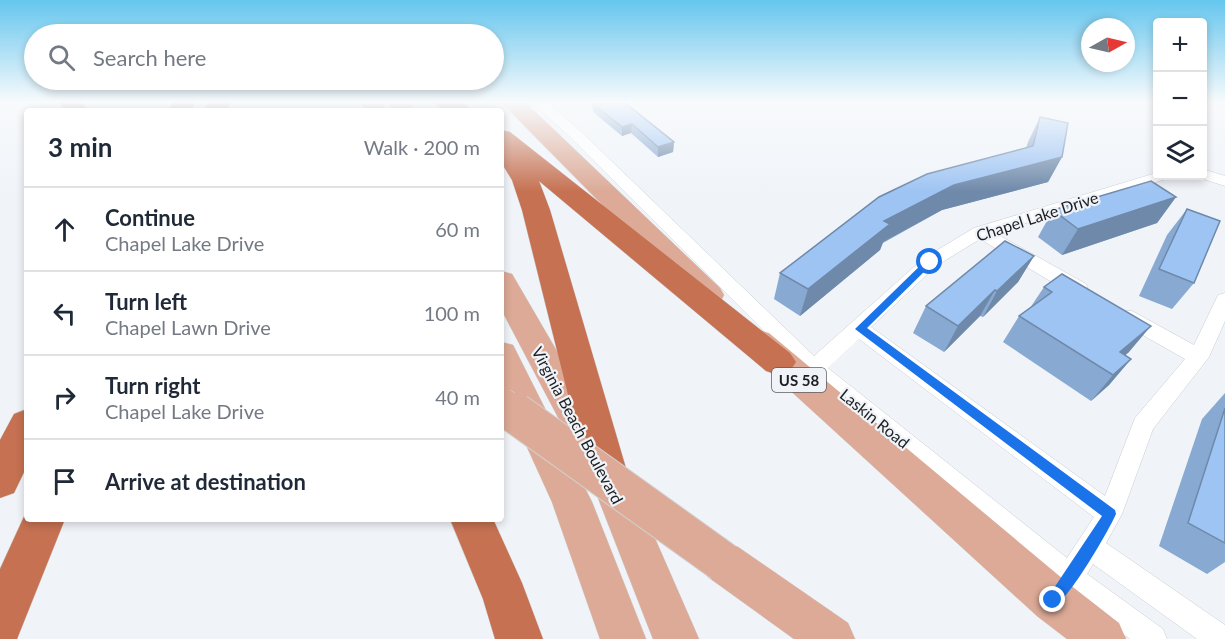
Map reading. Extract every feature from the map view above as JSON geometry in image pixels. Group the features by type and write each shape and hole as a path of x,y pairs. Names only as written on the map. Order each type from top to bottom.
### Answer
{"highway":[{"path":"504,139 778,362"},
{"path":"504,148 525,180 536,210 608,476"},
{"path":"0,480 24,431"},
{"path":"0,623 43,522"},
{"path":"472,522 506,599 519,639"}],"main road":[{"name":"Laskin Road","path":"543,132 778,362 1062,589 1103,639"},
{"name":"Virginia Beach Boulevard","path":"504,286 608,476 676,639"},
{"path":"504,360 572,502 623,639"},
{"path":"504,405 832,639"}],"street":[{"name":"Laskin Road","path":"574,132 814,368 1062,589 1152,639"},
{"path":"1207,175 1225,181"},
{"name":"Chapel Lake Drive","path":"814,368 860,329 930,262 980,232 1153,178"},
{"path":"980,232 1199,357"},
{"path":"1062,589 1110,514 1143,425 1199,357 1225,300"},
{"path":"860,329 1110,514"},
{"path":"1090,547 1221,639"}],"building":[{"path":"641,132 661,132 674,142 658,147"},
{"path":"1036,132 1066,132 1062,157 954,185 884,221 890,224 808,289 780,273 879,197 927,174 1033,146"},
{"path":"1151,181 1176,197 1078,229 1053,210"},
{"path":"1187,209 1220,221 1194,283 1159,269"},
{"path":"1005,241 1034,256 958,326 926,306"},
{"path":"1062,274 1151,326 1120,352 1131,359 1113,375 1019,316 1052,292 1044,287"},
{"path":"1225,408 1225,543 1188,523"}],"route":[{"path":"930,262 860,329 969,412 1110,514 1071,578 1053,600"}]}
